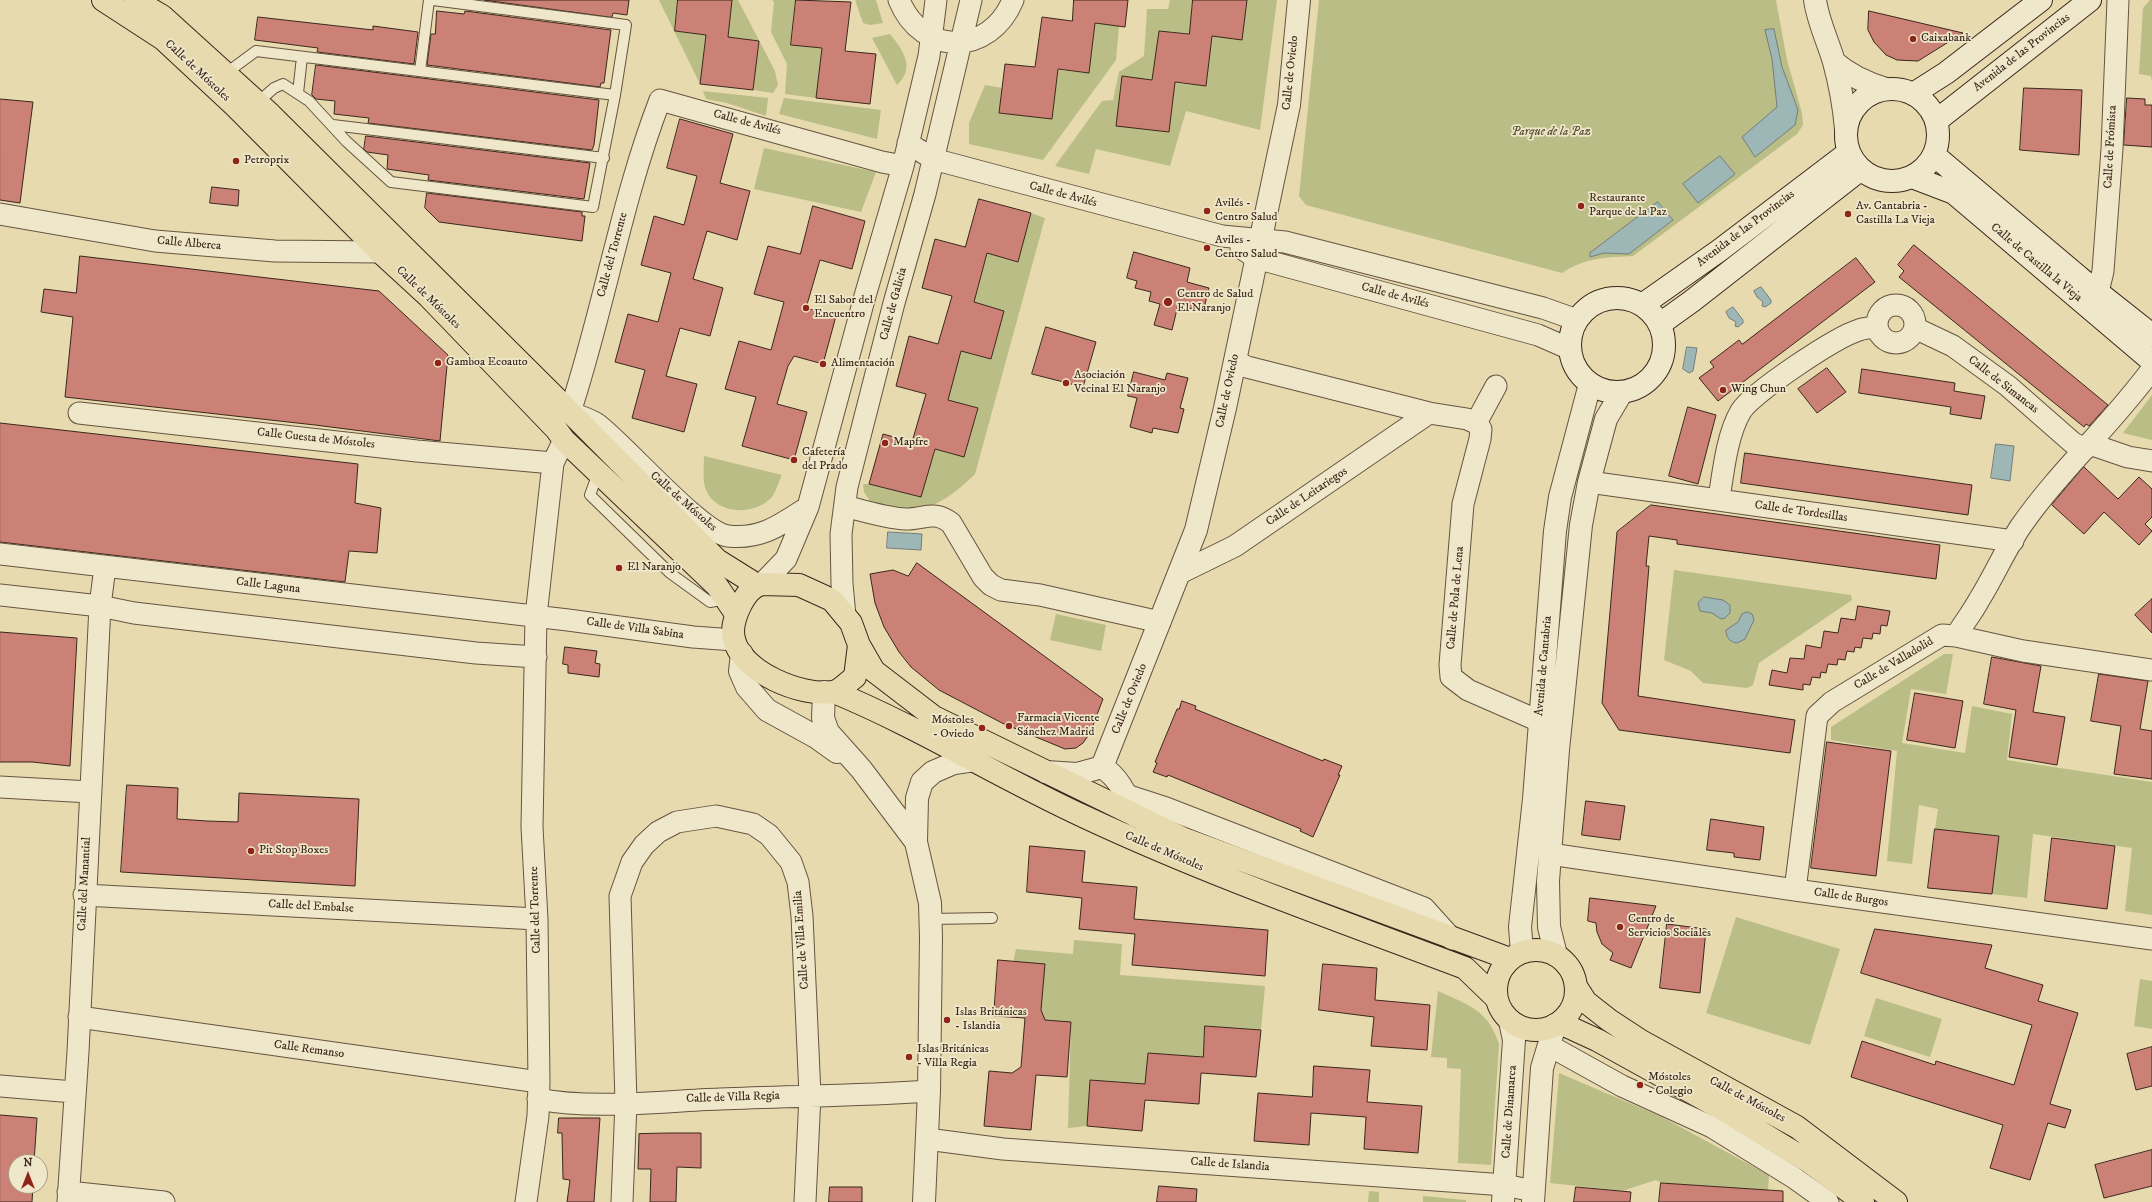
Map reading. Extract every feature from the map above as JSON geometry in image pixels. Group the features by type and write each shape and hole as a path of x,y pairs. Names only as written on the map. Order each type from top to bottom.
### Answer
{"main road":[{"name":"Calle de Móstoles","path":"103,0 163,39 236,107 380,252 435,302 556,429 564,440 717,586 731,606"},
{"name":"Calle de Móstoles","path":"135,0 162,16 257,103 570,412 717,560 759,585"},
{"path":"759,585 799,585 832,600 851,623 859,645 855,677 829,692 811,692 784,684 761,673 738,647 731,606 759,585"},
{"name":"Calle de Móstoles","path":"859,645 874,671 934,717 1182,838 1452,939 1516,955"},
{"name":"Calle de Móstoles","path":"829,692 871,707 1083,816 1180,860 1465,968 1496,998"},
{"path":"1540,950 1556,955 1567,964 1574,975 1576,988 1572,1007 1558,1024 1544,1030 1521,1028 1510,1021 1503,1014 1496,998 1496,984 1501,970 1516,955 1540,950"},
{"name":"Calle de Móstoles","path":"1576,988 1586,1002 1628,1032 1797,1127 1896,1202"},
{"name":"Calle de Móstoles","path":"1558,1024 1597,1040 1722,1109 1808,1161 1863,1202"}],"street":[{"path":"899,0 904,13 913,24 931,37 944,42 962,42 978,39 994,29 1008,13 1013,0"},
{"path":"759,585 786,559 808,507 865,296 903,166 929,56 936,0"},
{"name":"Calle de Galicia","path":"845,616 841,534 847,487 933,159 971,0"},
{"name":"Calle de Oviedo","path":"1102,767 1196,530 1235,360 1288,105 1299,0"},
{"path":"1815,0 1817,14 1834,62 1844,108 1846,129 1855,161 1872,177 1885,181 1898,181 1912,177 1925,168 1934,155 1938,138 1936,121 1931,110 1923,101 1913,94 1900,90 1886,89 1860,81 1847,73 1834,62"},
{"path":"1913,94 1946,73 2041,0"},
{"name":"Avenida de las Provincias","path":"1936,121 2090,0"},
{"name":"Calle de Frómista","path":"2098,292 2103,271 2112,149 2118,0"},
{"path":"1846,129 1850,114 1859,102 1872,94 1886,89"},
{"name":"Calle de Avilés","path":"660,100 882,162 903,166"},
{"name":"Calle del Torrente","path":"570,412 586,364 644,141 660,100"},
{"name":"Calle de Avilés","path":"908,143 933,159 1222,236 1258,249 1538,335 1570,349"},
{"name":"Calle de Castilla la Vieja","path":"1934,155 2098,292 2152,335"},
{"name":"Avenida de las Provincias","path":"1642,305 1720,250 1855,161"},
{"name":"Avenida de las Provincias","path":"1660,324 1692,301 1855,161"},
{"name":"Calle de Castilla la Vieja","path":"1912,177 1954,193 2152,361"},
{"name":"Calle Alberca","path":"0,214 155,241 275,251 380,252"},
{"name":"Calle de Avilés","path":"1258,249 1285,242 1542,308 1577,320"},
{"path":"1621,299 1642,305 1652,313 1660,324 1665,342 1663,359 1654,375 1640,387 1622,392 1611,392 1590,384 1580,374 1573,362 1570,349 1571,334 1577,320 1587,309 1599,302 1621,299"},
{"path":"1896,305 1904,307 1912,314 1915,320 1915,328 1910,338 1898,344 1885,340 1877,327 1879,315 1884,309 1896,305"},
{"path":"1719,500 1731,437 1742,410 1760,392 1835,341 1859,330 1877,327"},
{"name":"Calle de Simancas","path":"1915,328 1953,346 2008,386 2073,442 2128,457 2152,461"},
{"path":"1235,360 1247,367 1429,413 1467,419 1476,424 1496,386"},
{"path":"1956,636 2021,526 2059,478 2088,447 2152,369"},
{"name":"Avenida de Cantabria","path":"1516,955 1534,799 1555,530 1560,497 1590,384"},
{"name":"Avenida de Cantabria","path":"1556,955 1549,927 1548,881 1581,525 1589,482 1606,419 1622,392"},
{"name":"Calle de Móstoles","path":"570,412 597,424 690,510 722,534 727,536 755,535 770,532 808,507"},
{"name":"Calle Cuesta de Móstoles","path":"79,413 417,450 553,463"},
{"name":"Calle de Leitariegos","path":"1180,573 1235,546 1429,413"},
{"name":"Calle de Pola de Lena","path":"1476,424 1481,429 1480,439 1463,504 1450,665 1451,677 1468,690 1539,721"},
{"name":"Calle del Torrente","path":"526,1202 538,1116 537,919 532,827 536,616 553,463 564,440"},
{"name":"Calle de Tordesillas","path":"1589,482 1616,487 2013,541"},
{"path":"845,506 906,519 934,515 944,517 951,522 983,577 991,585 1001,590 1040,595 1160,622"},
{"name":"Calle Laguna","path":"0,554 536,616"},
{"name":"Calle del Manantial","path":"68,1197 80,1017 84,895 100,606 105,567"},
{"path":"0,595 100,606 134,613 468,652 536,657"},
{"name":"Calle de Villa Sabina","path":"536,616 693,637 738,647"},
{"name":"Calle de Valladolid","path":"1794,890 1817,716 1832,702 1942,635 1956,636 1998,647 2152,670"},
{"path":"738,647 740,671 747,687 768,710 816,737 862,768"},
{"path":"829,692 823,718 828,732 862,768 916,842"},
{"path":"924,1202 929,1091 930,919 929,897 916,842 917,798 922,782 932,772 954,763 975,760"},
{"path":"1046,772 1077,774 1102,767 1110,772 1126,795 1136,816"},
{"path":"0,787 90,792"},
{"name":"Calle de Móstoles","path":"1126,795 1166,808 1424,908 1452,939"},
{"name":"Calle de Villa Emilia","path":"622,1202 626,1103 620,896 632,862 644,845 658,832 677,822 716,816 753,824 769,835 791,862 798,882 802,916 810,1095 805,1202"},
{"name":"Calle de Burgos","path":"1550,854 1794,890 2152,939"},
{"name":"Calle del Embalse","path":"84,895 537,919"},
{"name":"Calle Remanso","path":"80,1017 538,1091"},
{"name":"Calle de Dinamarca","path":"1504,1194 1514,1046 1510,1021"},
{"path":"1533,1196 1542,1068 1558,1024"},
{"path":"1550,1046 1622,1086 1712,1127 1793,1176 1828,1202"},
{"path":"0,1086 74,1092"},
{"name":"Calle de Villa Regia","path":"538,1091 562,1104 626,1103 810,1095 886,1094 929,1091"},
{"name":"Calle de Islandia","path":"927,1139 1011,1149 1533,1196"},
{"path":"68,1197 164,1202"}],"lane":[{"path":"420,71 429,0"},
{"path":"257,103 274,88 283,84 309,101 333,125 346,141 391,182 593,206 604,158 626,25 433,0"},
{"path":"225,74 256,51 615,95"},
{"path":"298,94 302,57"},
{"path":"333,125 604,158"},
{"path":"930,919 992,918"}],"green space":[{"path":"659,0 678,0 675,31 706,35 700,84"},
{"path":"732,0 738,0 775,71 778,85 773,93 753,90 759,41 728,37"},
{"path":"772,0 796,0 791,44 822,48 816,98 785,94 787,64 771,32 774,2"},
{"path":"855,0 876,0 883,23 870,25 863,23"},
{"path":"1170,0 1193,0 1189,33 1159,31 1153,80 1142,79 1136,128 1169,132 1175,83 1206,86 1212,36 1247,0 1277,0 1260,130 1186,111 1170,166 1096,149 1089,174 1055,166 1102,101 1113,100 1119,72 1144,56 1147,9 1168,9"},
{"name":"Parque de la Paz","path":"1319,0 1776,0 1787,60 1802,113 1803,125 1797,134 1633,256 1587,261 1562,273 1306,205 1299,196"},
{"path":"2150,0 2152,0 2152,81 2151,76 2139,74 2143,8"},
{"path":"1095,23 1119,26 1116,60 1043,160 969,144 969,123 985,85 1002,88 999,113 1052,119 1058,70 1089,73"},
{"path":"890,34 903,53 907,66 903,79 897,85 872,38"},
{"path":"703,91 768,98 766,116 727,103 706,99"},
{"path":"784,98 881,110 877,139 779,114"},
{"path":"764,148 876,172 861,212 754,189"},
{"path":"1031,213 1045,218 975,474 943,500 928,507 908,510 871,503 864,492 863,484 869,484 921,497 935,449 964,457 978,408 948,400 959,350 991,359 1004,311 974,302 987,253 1018,262"},
{"path":"2152,395 2152,440 2123,433"},
{"path":"704,456 782,475 772,497 765,503 746,510 727,508 718,504 711,498 706,490 704,478"},
{"path":"1674,570 1851,595 1852,600 1759,663 1753,685 1747,688 1703,683 1691,671 1664,660"},
{"path":"1056,614 1106,625 1101,651 1050,640"},
{"path":"1944,654 1953,654 1946,694 1911,689 1902,743 1965,753 1972,706 2012,714 2007,760 2152,782 2152,915 2125,911 2132,848 2033,834 2027,898 1992,894 1999,836 1935,829 1938,809 1919,805 1912,864 1887,861 1897,751 1831,740 1831,727"},
{"path":"1736,917 1840,949 1810,1045 1706,1013"},
{"path":"1074,940 1122,944 1120,975 1265,986 1261,1030 1205,1026 1203,1057 1148,1053 1145,1084 1090,1080 1087,1126 1068,1128 1071,1023 1040,1020 1013,962 1016,949 1073,954"},
{"path":"2140,979 2152,981 2152,1029 2134,1026"},
{"path":"1438,991 1468,1005 1483,1016 1489,1023 1499,1044 1491,1165 1458,1163 1461,1069 1447,1068 1447,1058 1431,1057"},
{"path":"1876,998 1942,1019 1930,1057 1864,1036"},
{"path":"1559,1073 1662,1117 1769,1175 1768,1190 1661,1183 1656,1180 1622,1191 1550,1183"},
{"path":"1369,1191 1379,1192 1379,1202 1368,1202"},
{"path":"1423,1196 1466,1200 1466,1202 1423,1202"}],"water":[{"path":"1774,29 1782,67 1798,110 1795,125 1755,157 1742,137 1777,107 1772,59 1765,30"},
{"path":"1720,156 1735,174 1698,203 1683,184"},
{"path":"1658,202 1673,220 1629,254 1604,253 1590,257 1590,253"},
{"path":"1761,287 1771,300 1771,303 1765,307 1762,306 1763,302 1757,297 1754,291"},
{"path":"1733,307 1743,320 1743,323 1738,327 1735,326 1736,322 1729,318 1726,312"},
{"path":"1687,347 1697,348 1693,371 1689,373 1683,369"},
{"path":"1996,444 2014,446 2010,481 1991,478"},
{"path":"888,532 922,534 921,550 887,548"},
{"path":"1704,597 1723,600 1730,605 1730,613 1725,618 1721,619 1712,613 1700,611 1698,603"},
{"path":"1748,612 1752,614 1754,620 1745,639 1737,643 1732,642 1726,633 1726,630 1738,622 1742,614"}],"building":[{"path":"484,0 629,0 627,15 613,13 612,17"},
{"path":"678,0 732,0 728,37 759,41 753,90 700,84 706,35 675,31"},
{"path":"796,0 851,2 845,51 876,54 870,104 816,98 822,48 791,45"},
{"path":"1074,0 1128,0 1125,27 1095,23 1089,73 1058,69 1052,119 999,113 1005,64 1035,67 1042,17 1072,21"},
{"path":"1193,0 1247,0 1242,40 1212,36 1206,86 1175,82 1169,132 1116,126 1122,76 1152,80 1159,31 1189,34"},
{"path":"437,11 464,14 465,11 611,30 604,83 601,83 600,87 427,65 431,34 435,34"},
{"name":"Caixabank","path":"1869,11 1963,33 1918,61 1897,60 1886,55 1874,42 1868,30"},
{"path":"258,17 373,30 373,26 418,32 414,64 317,52 318,48 255,40"},
{"path":"316,65 599,100 594,145 592,150 368,123 369,118 334,114 335,101 316,99 312,95"},
{"path":"2024,88 2082,90 2079,155 2020,150"},
{"path":"2127,98 2145,99 2145,105 2152,105 2152,147 2124,145"},
{"path":"0,99 33,102 20,203 0,200"},
{"path":"680,119 733,134 720,183 750,191 737,240 707,231 693,279 723,288 710,336 680,328 666,376 697,384 684,432 632,418 645,370 615,362 628,314 658,322 671,273 641,265 654,216 684,225 697,176 667,168"},
{"path":"366,136 590,163 584,199 428,180 429,175 387,169 388,155 367,152 364,149"},
{"path":"212,187 239,190 238,206 210,203"},
{"path":"427,193 582,212 582,216 585,216 582,241 439,222 425,208"},
{"path":"979,199 1031,213 1018,262 987,253 974,302 1004,311 991,359 961,351 948,400 978,408 964,457 935,449 921,497 869,484 883,434 912,442 926,394 896,386 909,336 938,344 952,296 922,288 935,239 965,247"},
{"path":"813,206 865,221 852,269 820,260 806,308 836,316 823,364 794,356 788,366 777,404 807,412 794,460 742,446 756,397 725,389 739,341 771,350 784,302 754,294 768,246 800,254"},
{"path":"1914,245 2108,405 2089,426 2086,424 2084,427 1899,277 1904,271 1898,265"},
{"path":"1134,252 1190,268 1187,282 1209,288 1203,312 1178,305 1172,330 1154,325 1160,304 1149,301 1151,292 1135,288 1137,281 1127,278"},
{"path":"80,256 379,291 448,355 440,441 315,425 65,397 73,317 41,312 44,289 76,293"},
{"path":"1856,258 1875,282 1718,401 1699,378 1714,367 1710,362 1739,340 1742,344"},
{"path":"1046,327 1096,342 1083,387 1032,374"},
{"path":"1827,368 1846,392 1817,413 1798,389"},
{"path":"1862,369 1955,383 1954,391 1985,396 1981,419 1950,414 1951,407 1859,393"},
{"path":"1134,372 1165,380 1167,373 1188,378 1180,408 1184,409 1178,433 1153,428 1152,433 1130,427 1137,398 1128,396"},
{"path":"1688,407 1716,415 1698,484 1669,476"},
{"path":"0,423 358,464 355,503 381,508 377,553 349,551 345,582 0,542"},
{"path":"1745,453 1972,485 1968,515 1741,483"},
{"path":"2084,467 2118,499 2139,477 2152,489 2152,517 2145,524 2152,531 2139,545 2104,512 2084,534 2052,505"},
{"path":"1651,505 1940,545 1936,579 1677,544 1677,540 1649,536 1646,566 1649,566 1638,696 1795,720 1790,753 1619,730 1602,703 1617,532"},
{"path":"917,563 1103,699 1090,733 1083,743 1076,748 1065,749 1002,723 939,690 911,667 899,652 884,627 875,603 870,574 893,570 908,576"},
{"path":"2152,599 2152,633 2135,615"},
{"path":"1858,606 1890,611 1887,626 1881,625 1880,634 1873,633 1872,639 1863,638 1861,648 1855,647 1854,652 1847,651 1845,660 1838,659 1837,665 1828,664 1826,673 1821,672 1820,678 1812,677 1810,685 1803,684 1803,690 1769,685 1772,670 1787,673 1790,658 1804,659 1806,645 1821,648 1824,631 1838,633 1841,618 1855,620"},
{"path":"0,632 77,638 70,766 32,762 0,762"},
{"path":"565,647 597,651 595,663 600,664 599,677 568,673 568,665 563,664"},
{"path":"1992,657 2041,666 2033,712 2065,717 2057,765 2009,757 2016,710 1984,704"},
{"path":"2099,674 2148,681 2140,729 2152,731 2152,779 2114,774 2121,726 2091,721"},
{"path":"1915,693 1963,701 1955,748 1907,740"},
{"path":"1182,701 1196,706 1195,709 1323,761 1324,759 1342,766 1338,775 1340,775 1313,837 1300,831 1301,829 1168,775 1167,777 1153,772 1157,763 1155,762 1177,709 1179,709"},
{"path":"1827,742 1891,751 1876,876 1811,868"},
{"path":"127,785 178,788 177,819 207,821 238,822 239,793 359,799 355,886 121,872"},
{"path":"1586,801 1625,806 1620,840 1582,835"},
{"path":"1711,819 1764,827 1760,860 1734,857 1734,853 1707,850"},
{"path":"1935,829 1999,836 1992,894 1928,888"},
{"path":"2052,838 2115,846 2107,909 2045,901"},
{"path":"1030,846 1085,851 1082,882 1137,887 1134,919 1268,930 1265,976 1132,965 1135,934 1079,929 1082,898 1027,892"},
{"path":"1590,898 1656,906 1631,968 1610,960 1613,953 1602,944 1597,932 1596,923 1588,921"},
{"path":"1667,924 1706,929 1700,993 1660,988"},
{"path":"1875,929 1992,945 1985,968 2043,985 2038,1001 2078,1013 2050,1104 2071,1110 2065,1128 2048,1123 2030,1180 1990,1168 2003,1125 1851,1077 1862,1041 1935,1065 1936,1061 2014,1085 2032,1025 1861,973"},
{"path":"998,960 1045,964 1041,1010 1045,1020 1071,1022 1067,1077 1036,1075 1031,1130 984,1126 989,1071 1012,1073 1021,1067 1025,1018 994,1016"},
{"path":"1323,964 1377,968 1375,1000 1430,1005 1427,1050 1371,1046 1374,1017 1319,1010"},
{"path":"1205,1026 1261,1030 1256,1077 1201,1073 1199,1104 1145,1100 1142,1131 1087,1126 1090,1080 1145,1084 1148,1053 1203,1057"},
{"path":"2152,1047 2152,1086 2136,1090 2127,1054"},
{"path":"1314,1066 1370,1070 1367,1102 1422,1106 1418,1153 1364,1149 1366,1117 1311,1113 1309,1145 1254,1141 1258,1093 1312,1097"},
{"path":"0,1115 37,1118 35,1154 8,1154 8,1194 32,1194 32,1202 0,1202"},
{"path":"559,1118 600,1118 594,1202 567,1202 570,1180 563,1179 562,1133 558,1133"},
{"path":"701,1133 701,1168 677,1167 676,1202 650,1202 651,1169 638,1169 639,1134"},
{"path":"2152,1150 2152,1186 2104,1198 2095,1165"},
{"path":"1661,1183 1783,1191 1783,1202 1659,1202"},
{"path":"1159,1186 1197,1189 1196,1202 1157,1202"},
{"path":"830,1187 862,1187 862,1202 829,1202"},
{"path":"1576,1187 1631,1192 1630,1202 1574,1202"}],"place":[{"name":"Caixabank","path":"1913,39"},
{"name":"Petroprix","path":"236,161"},
{"name":"Restaurante Parque de la Paz","path":"1581,206"},
{"name":"Avilés - Centro Salud","path":"1207,211"},
{"name":"Av. Cantabria - Castilla La Vieja","path":"1848,214"},
{"name":"Aviles - Centro Salud","path":"1207,248"},
{"name":"Centro de Salud El Naranjo","path":"1168,302"},
{"name":"El Sabor del Encuentro","path":"806,308"},
{"name":"Gamboa Ecoauto","path":"438,363"},
{"name":"Alimentación","path":"823,364"},
{"name":"Asociación Vecinal El Naranjo","path":"1066,383"},
{"name":"Wing Chun","path":"1723,390"},
{"name":"Mapfre","path":"885,443"},
{"name":"Cafetería del Prado","path":"794,460"},
{"name":"El Naranjo","path":"619,568"},
{"name":"Farmacia Vicente Sánchez Madrid","path":"1009,726"},
{"name":"Móstoles - Oviedo","path":"982,728"},
{"name":"Pit Stop Boxes","path":"251,851"},
{"name":"Centro de Servicios Sociales","path":"1620,927"},
{"name":"Islas Británicas - Islandia","path":"947,1020"},
{"name":"Islas Británicas - Villa Regia","path":"909,1057"},
{"name":"Móstoles - Colegio","path":"1640,1085"}]}
